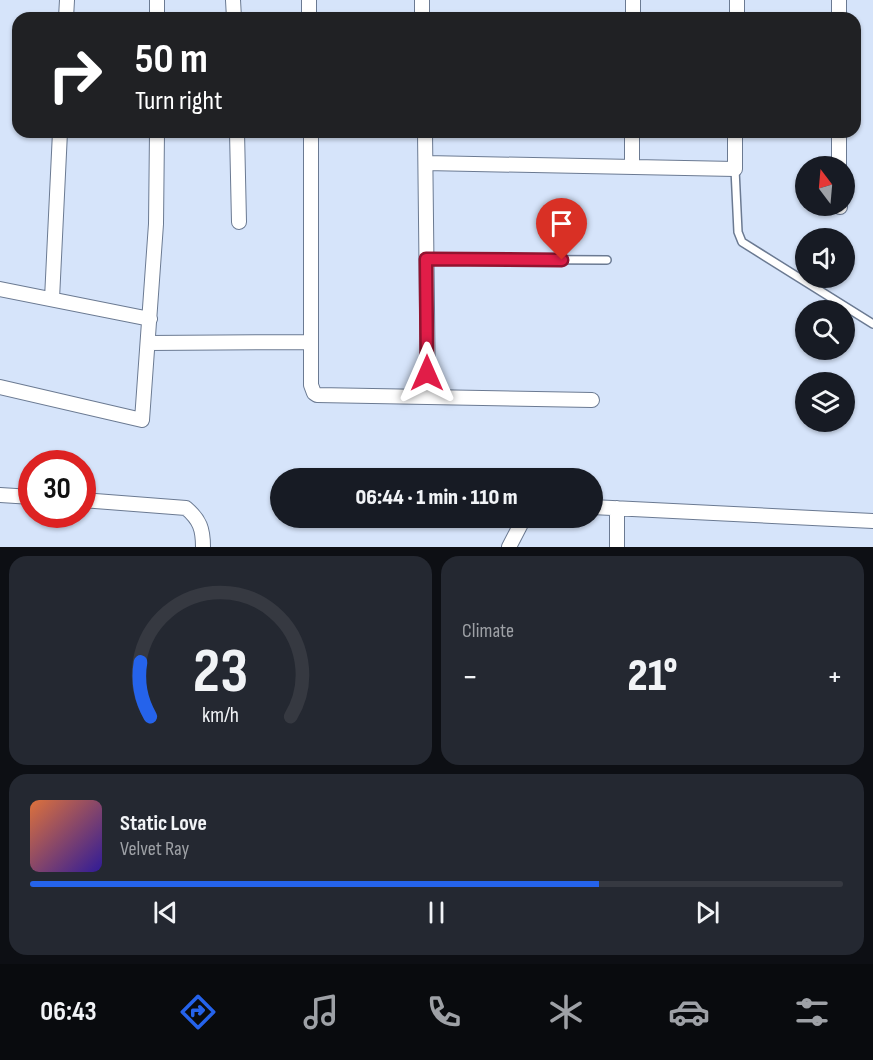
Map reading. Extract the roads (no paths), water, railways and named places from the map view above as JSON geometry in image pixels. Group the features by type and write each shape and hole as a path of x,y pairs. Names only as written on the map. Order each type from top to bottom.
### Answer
{"street":[{"path":"52,299 60,138"},
{"path":"0,387 142,420 156,224 157,138"},
{"path":"237,138 239,222"},
{"path":"311,138 311,385 314,393 317,395 592,400"},
{"path":"425,138 428,396"},
{"path":"632,138 632,166"},
{"path":"426,163 735,169 735,138"},
{"path":"839,138 839,156"},
{"path":"0,289 150,319"},
{"path":"148,343 311,342"},
{"path":"0,495 18,496"},
{"path":"96,501 186,508 196,517 203,530 203,547"},
{"path":"603,507 873,521"},
{"path":"617,508 617,547"},
{"path":"509,547 519,528"}],"lane":[{"path":"735,169 738,232 742,242 873,324"},
{"path":"426,259 607,260"}]}
